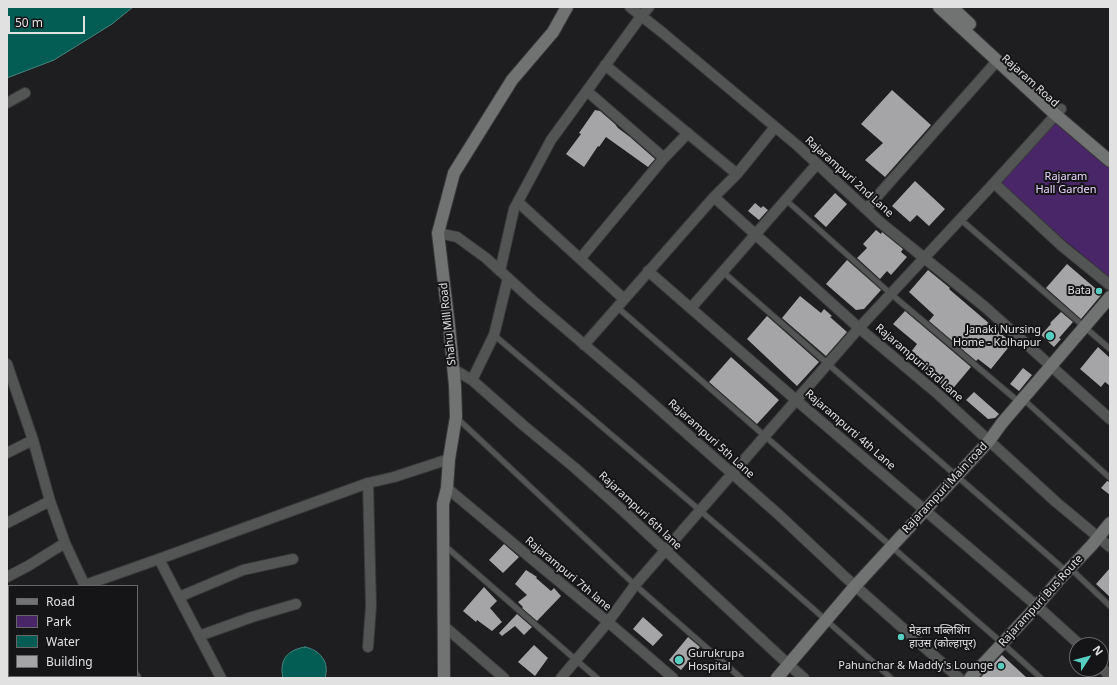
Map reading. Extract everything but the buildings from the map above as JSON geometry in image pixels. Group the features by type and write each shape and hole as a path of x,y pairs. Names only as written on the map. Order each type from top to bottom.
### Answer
{"main road":[{"name":"Shahu Mill Road","path":"446,676 443,504 447,488 449,459 456,417 453,369 438,233 454,173 512,80 553,32 567,7"},
{"path":"939,7 997,61 1058,112 1110,162"},
{"name":"Rajaram Road","path":"952,7 1058,112 1110,153"},
{"name":"Rajarampuri Main road","path":"777,678 856,585 989,441 1002,423 1063,350 1110,297"},
{"name":"Rajarampuri Bus Route","path":"970,678 1037,606 1110,523"}],"street":[{"name":"Rajarampuri 2nd Lane","path":"630,7 642,15 775,127 881,223 985,307 1051,366"},
{"path":"500,271 514,209 551,140 649,7"},
{"path":"866,209 997,61"},
{"path":"606,65 737,174"},
{"path":"587,91 664,158"},
{"path":"7,103 25,94"},
{"path":"561,678 608,622 635,585 764,436 859,328 1058,112"},
{"path":"584,345 714,197 737,174 775,127"},
{"path":"580,259 664,158 688,133"},
{"path":"691,308 817,164"},
{"path":"994,183 1062,246 1110,285"},
{"name":"Rajarampuri 3rd Lane","path":"714,197 859,328 939,395 1056,502 1110,547"},
{"path":"518,202 580,259 620,303"},
{"name":"Rajarampuri 5th Lane","path":"438,233 457,237 486,258 532,300 634,387 778,514 918,643 959,678"},
{"name":"Rajarampurti 4th Lane","path":"648,271 1071,637"},
{"path":"472,380 494,334 508,278"},
{"path":"1051,366 1110,419"},
{"name":"Rajarampuri 6th lane","path":"453,369 472,380 575,468 788,665 804,678"},
{"path":"8,370 33,440 50,501 65,543 85,585"},
{"path":"7,453 33,440"},
{"path":"88,585 368,483 394,477 449,459"},
{"path":"368,483 370,606 368,646"},
{"name":"Rajarampuri 7th lane","path":"447,488 673,678"},
{"path":"7,523 50,501"},
{"path":"7,577 65,543"},
{"path":"159,559 221,678"},
{"path":"179,597 243,570 293,559"},
{"path":"199,636 252,617 296,604"},
{"path":"444,626 504,678"}],"lane":[{"path":"786,200 890,294 1021,401 1110,478"},
{"path":"960,220 1110,349"},
{"path":"723,272 957,476 1110,606"},
{"path":"620,303 764,436 892,546 1041,678"},
{"path":"494,334 826,620 891,678"},
{"path":"456,417 635,585 741,678"},
{"path":"443,544 598,678"}],"green space":[{"name":"Rajaram Hall Garden","path":"1058,120 1110,165 1110,278 1060,236 1001,182"}],"water":[{"path":"7,7 133,7 112,24 54,60 7,78"},
{"path":"305,647 319,654 325,662 325,678 283,678 283,661 289,653"}],"place":[{"name":"Bata","path":"1099,291"},
{"name":"Janaki Nursing Home - Kolhapur","path":"1050,336"},
{"name":"मेहता पब्लिशिंग हाउस (कोल्हापूर)","path":"901,637"},
{"name":"Gurukrupa Hospital","path":"679,660"},
{"name":"Pahunchar & Maddy's Lounge","path":"1001,666"}]}
